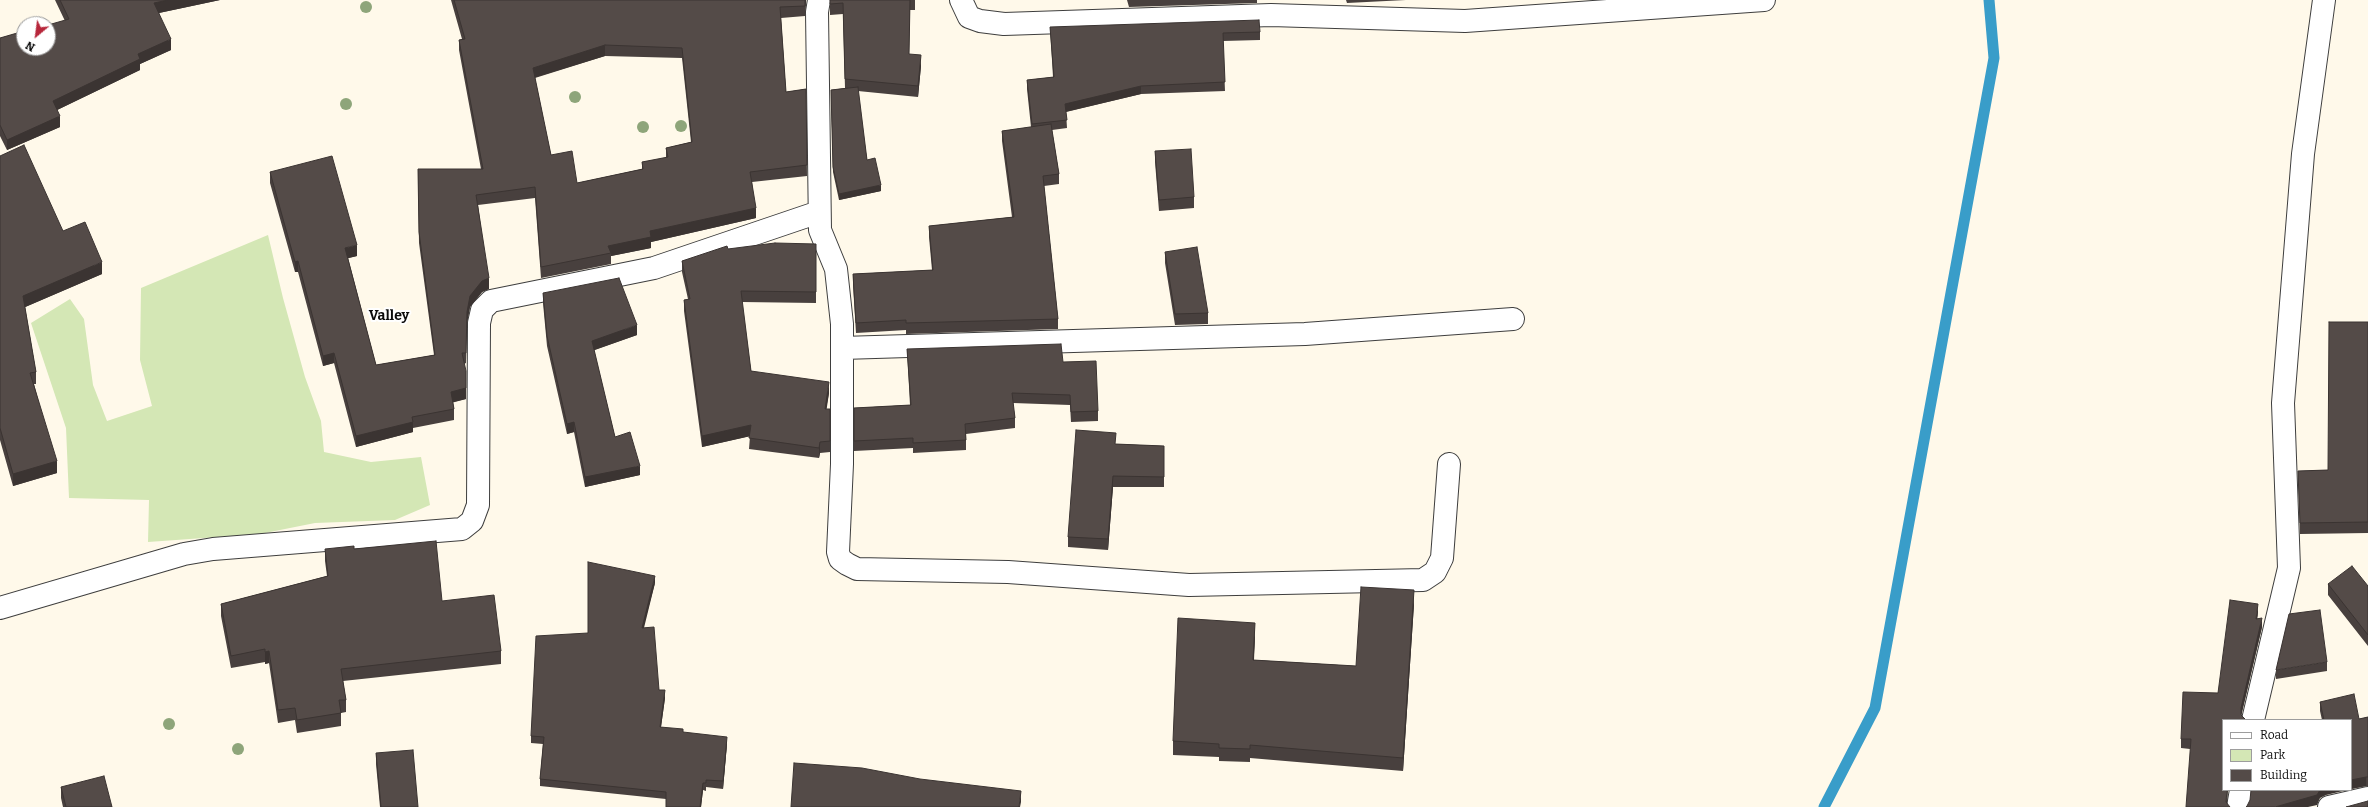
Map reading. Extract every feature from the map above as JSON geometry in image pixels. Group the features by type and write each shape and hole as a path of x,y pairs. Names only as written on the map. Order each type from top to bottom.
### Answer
{"street":[{"path":"819,0 817,12 820,230 836,269 842,324 842,464 838,552 840,559 858,569 1008,572 1189,585 1423,580 1435,572 1442,558 1449,464"},
{"path":"961,0 969,16 980,21 1004,24 1271,15 1465,21 1764,0"},
{"path":"2252,719 2289,568 2283,403 2303,154 2324,0"},
{"path":"0,608 184,554 213,549 462,529 472,521 478,506 479,323 482,310 491,301 654,268 819,212"},
{"path":"842,348 1305,334 1514,319"},
{"path":"2238,807 2241,791"},
{"path":"2329,807 2368,798"}],"green space":[{"path":"268,235 283,298 305,377 321,421 324,452 371,462 421,457 430,505 395,520 315,523 260,534 148,542 149,500 69,498 66,428 31,323 70,299 84,319 93,385 107,421 152,406 140,360 141,288"}],"building":[{"path":"60,0 168,0 154,3 171,39 138,54 140,59 53,101 60,116 7,140 0,125 0,38 16,33 16,56 56,56 56,23 69,19"},
{"path":"454,0 805,0 805,6 780,7 786,92 806,89 807,165 750,172 756,208 650,231 651,237 608,246 611,253 541,267 535,187 476,195 489,278 482,281 470,296 467,312 466,353 462,353 466,371 466,388 451,392 454,409 412,417 413,422 356,436 334,353 323,356 298,261 295,262 270,172 332,156 357,245 345,248 376,365 435,355 419,232 418,169 483,169 459,40 465,39","holes":["605,45 682,48 692,142 666,148 668,157 642,162 643,169 577,183 572,151 551,155 533,68"]},
{"path":"830,0 910,0 909,54 921,55 918,86 845,79 843,3 830,4"},
{"path":"1259,20 1260,32 1223,33 1225,82 1141,86 1065,104 1067,120 1032,124 1027,80 1054,77 1050,27"},
{"path":"858,87 867,160 875,158 881,185 839,194 833,167 831,90"},
{"path":"1051,124 1059,174 1043,176 1058,319 906,323 906,320 856,323 853,274 933,270 929,226 1014,217 1002,131"},
{"path":"24,145 63,231 85,222 102,262 23,296 36,372 30,373 57,461 13,474 0,428 0,156"},
{"path":"1191,149 1194,197 1159,200 1155,151"},
{"path":"775,243 816,244 816,292 741,291 751,371 829,382 825,409 830,409 830,441 820,442 819,448 749,438 751,425 702,436 684,300 690,299 682,261 727,246 728,249"},
{"path":"1197,247 1208,313 1175,314 1165,252"},
{"path":"619,278 637,325 592,341 615,437 630,432 640,466 585,477 574,422 567,424 547,336 543,293"},
{"path":"2329,322 2368,322 2368,522 2300,523 2298,471 2328,470"},
{"path":"1061,344 1063,362 1096,361 1098,411 1071,412 1070,395 1012,393 1015,418 965,424 966,440 913,443 913,438 854,441 854,408 911,405 907,349"},
{"path":"1076,430 1116,433 1115,444 1164,446 1164,477 1113,476 1108,539 1068,537"},
{"path":"436,541 442,601 494,595 501,651 341,669 346,700 339,700 341,713 297,720 295,708 278,710 269,651 265,652 265,649 231,656 221,604 328,576 325,549 354,546 354,549"},
{"path":"588,562 655,576 642,628 654,627 659,690 665,690 660,727 683,729 683,732 727,737 723,781 706,780 706,783 703,783 700,807 666,807 666,792 540,779 544,737 531,736 536,636 588,633"},
{"path":"2352,566 2368,586 2368,635 2328,584"},
{"path":"1361,587 1414,590 1403,758 1250,745 1250,749 1219,748 1219,744 1173,741 1178,618 1255,623 1253,660 1356,666"},
{"path":"2230,600 2258,604 2256,619 2262,618 2241,708 2241,715 2245,719 2222,719 2222,791 2227,791 2226,802 2230,807 2186,807 2191,739 2181,739 2183,692 2218,693"},
{"path":"2320,610 2327,662 2276,670 2289,614"},
{"path":"2354,694 2359,719 2368,717 2368,777 2352,780 2352,719 2324,719 2320,702"},
{"path":"413,750 418,807 381,807 376,753"},
{"path":"794,763 862,768 920,779 1021,791 1019,807 791,807"},
{"path":"104,776 112,807 66,807 61,787"},
{"path":"2251,791 2319,791 2317,795 2275,807 2246,807 2250,800"},
{"path":"2368,801 2368,807 2346,807"}],"waterway":[{"path":"1824,807 1875,708 1994,58 1989,0"}],"district":[{"name":"Valley","path":"389,316"}]}
